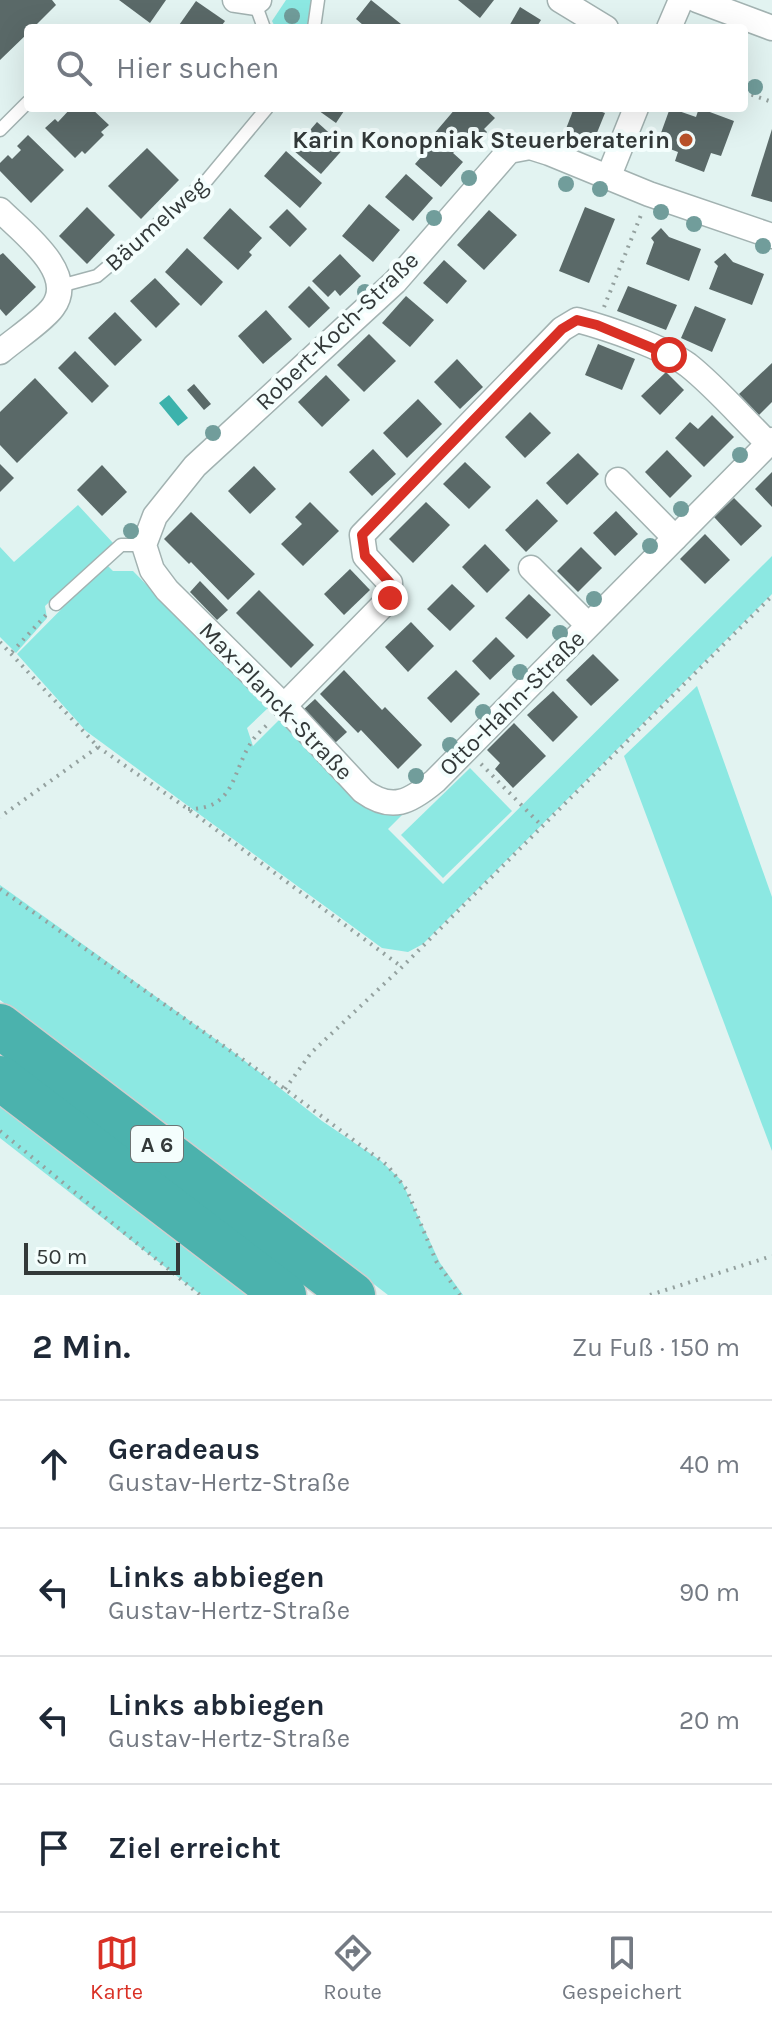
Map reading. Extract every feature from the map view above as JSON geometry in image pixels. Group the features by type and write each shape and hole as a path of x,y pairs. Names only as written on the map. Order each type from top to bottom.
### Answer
{"highway":[{"name":"A 6","path":"0,1026 353,1295"},
{"name":"A 6","path":"0,1078 284,1295"}],"street":[{"path":"560,0 599,24"},
{"path":"671,24 681,0"},
{"path":"697,0 772,28"},
{"path":"634,112 608,178 772,236"},
{"name":"Robert-Koch-Straße","path":"144,545 155,516 195,466 395,282 509,151 530,147 608,178"},
{"path":"0,210 55,267 60,286 54,306 0,352"},
{"path":"284,706 390,598 390,583 365,556 362,535 562,329 577,320 597,325 688,365 771,442"},
{"name":"Otto-Hahn-Straße","path":"435,781 771,442"},
{"path":"618,480 675,538"},
{"name":"Max-Planck-Straße","path":"144,545 152,570 167,590 284,706 363,791 374,799 402,802 418,795 435,781"},
{"name":"Otto-Hahn-Straße","path":"531,568 588,625"}],"lane":[{"path":"315,24 318,0"},
{"path":"249,1 262,24"},
{"path":"0,130 24,106"},
{"name":"Bäumelweg","path":"60,286 97,276 119,258 207,180 264,112"},
{"path":"56,604 121,545 144,545"}],"path":[{"path":"748,93 772,102"},
{"path":"597,325 649,194"},
{"path":"285,1089 311,1053 402,967 772,596"},
{"path":"12,652 56,604"},
{"path":"0,642 98,747 188,809 402,967"},
{"path":"188,809 217,804 230,789 252,742 284,706"},
{"path":"0,817 98,747"},
{"path":"466,749 542,826"},
{"path":"0,889 285,1089 387,1165 407,1190 436,1261 460,1295"},
{"path":"0,1131 200,1295"},
{"path":"650,1295 772,1256"}],"shaded area":[{"path":"286,0 313,0 309,24 274,24 272,21"},
{"path":"169,395 188,418 178,426 159,403"},
{"path":"78,505 113,543 45,606 47,618 16,653 0,637 0,547 14,562"},
{"path":"772,556 772,594 423,944 408,952 382,948 86,731 17,654 106,564 113,571 133,571 268,708 247,728 253,746 279,720 361,805 403,814 388,829 443,884"},
{"path":"697,686 772,897 772,1151 624,756"},
{"path":"470,768 512,811 443,878 401,835"},
{"path":"0,885 232,1051 322,1121 380,1160 401,1180 440,1263 463,1295 388,1295 0,1000"},
{"path":"0,1105 249,1295 201,1295 0,1138"}],"building":[{"path":"0,0 52,0 56,5 37,24 24,24 24,37 0,60"},
{"path":"119,0 166,0 150,23"},
{"path":"371,0 401,24 362,24 356,19"},
{"path":"458,0 494,0 480,18"},
{"path":"196,1 225,21 223,24 180,24"},
{"path":"520,7 541,20 538,24 510,24"},
{"path":"67,112 95,112 109,125 101,132 104,135 85,154 82,151 75,158 45,128 55,119 58,122"},
{"path":"321,112 343,112 336,123"},
{"path":"453,112 488,112 495,118 484,129 487,132 476,145 461,132 453,140 460,146 453,153 463,162 441,187 415,164 437,139 433,135"},
{"path":"572,112 605,113 592,145 564,134"},
{"path":"669,112 696,117 698,112 710,112 734,121 721,156 711,153 704,172 675,161 678,152 657,144"},
{"path":"317,122 345,147 321,174 293,150"},
{"path":"772,129 772,202 751,196"},
{"path":"28,135 64,170 31,203 0,171 0,163 8,155 12,159 21,150 17,146"},
{"path":"147,148 179,180 141,219 108,186"},
{"path":"286,151 322,183 300,208 264,176"},
{"path":"406,174 433,198 413,221 385,197"},
{"path":"369,204 400,230 373,262 342,236"},
{"path":"87,207 115,235 87,264 59,236"},
{"path":"585,207 615,219 589,283 559,271"},
{"path":"230,208 262,238 238,270 203,238"},
{"path":"287,209 307,229 290,247 269,227"},
{"path":"489,210 517,235 484,270 457,245"},
{"path":"661,228 669,237 701,249 689,281 646,264 654,242 651,238"},
{"path":"187,248 223,282 201,306 165,272"},
{"path":"3,253 36,287 6,316 0,309 0,255"},
{"path":"725,253 733,262 764,274 752,305 709,289 718,266 714,262"},
{"path":"340,254 361,276 340,296 335,290 328,297 312,281"},
{"path":"444,260 467,281 447,304 423,283"},
{"path":"155,278 180,304 156,328 130,301"},
{"path":"309,286 330,308 309,328 288,307"},
{"path":"628,286 677,305 666,330 617,311"},
{"path":"406,296 434,320 410,347 382,323"},
{"path":"695,306 726,319 712,352 681,338"},
{"path":"266,310 292,339 263,364 238,336"},
{"path":"115,312 142,340 115,366 88,338"},
{"path":"369,334 396,361 364,392 337,365"},
{"path":"598,344 635,359 622,390 585,375"},
{"path":"75,351 109,386 92,403 58,368"},
{"path":"457,359 483,387 460,409 434,382"},
{"path":"772,363 772,402 759,415 739,394"},
{"path":"666,372 684,390 660,415 641,396"},
{"path":"326,375 350,400 322,427 298,402"},
{"path":"35,378 68,413 17,463 0,445 0,412"},
{"path":"194,384 211,404 204,410 187,390"},
{"path":"418,399 442,424 407,458 383,433"},
{"path":"530,412 551,433 525,458 505,437"},
{"path":"712,415 734,437 704,467 675,438 690,422 698,429"},
{"path":"373,449 396,474 372,496 349,472"},
{"path":"667,450 692,476 670,498 645,472"},
{"path":"578,453 599,474 567,505 546,483"},
{"path":"465,462 491,487 469,509 443,484"},
{"path":"0,464 14,478 0,492"},
{"path":"102,465 127,492 102,516 77,490"},
{"path":"254,466 276,489 250,514 228,491"},
{"path":"772,472 772,507 755,489"},
{"path":"734,498 762,526 741,546 714,517"},
{"path":"537,499 558,521 526,552 505,530"},
{"path":"310,502 339,531 303,566 281,544 302,524 295,517"},
{"path":"426,502 450,525 413,563 389,539"},
{"path":"616,511 638,534 615,556 593,533"},
{"path":"191,512 255,574 228,600 164,539"},
{"path":"705,534 730,560 705,584 680,559"},
{"path":"485,544 510,570 487,593 462,567"},
{"path":"581,547 602,568 578,592 557,571"},
{"path":"350,569 370,590 344,615 324,594"},
{"path":"200,581 228,610 217,620 190,592"},
{"path":"452,584 475,606 450,631 427,609"},
{"path":"259,590 314,645 291,668 236,613"},
{"path":"529,594 551,615 527,639 505,618"},
{"path":"411,622 434,646 408,672 385,647"},
{"path":"496,637 515,656 490,680 472,661"},
{"path":"593,654 619,680 591,706 566,680"},
{"path":"344,670 382,710 385,707 422,745 398,769 361,730 358,733 320,694"},
{"path":"456,670 480,694 451,723 427,698"},
{"path":"553,691 578,717 553,742 527,715"},
{"path":"315,699 347,732 335,743 303,710"},
{"path":"514,723 546,756 513,788 495,769 500,763 487,750"}],"place":[{"name":"Karin Konopniak Steuerberaterin","path":"686,140"}],"route":[{"path":"390,598 390,583 365,556 362,535 562,329 577,320 597,325 669,355"}]}
